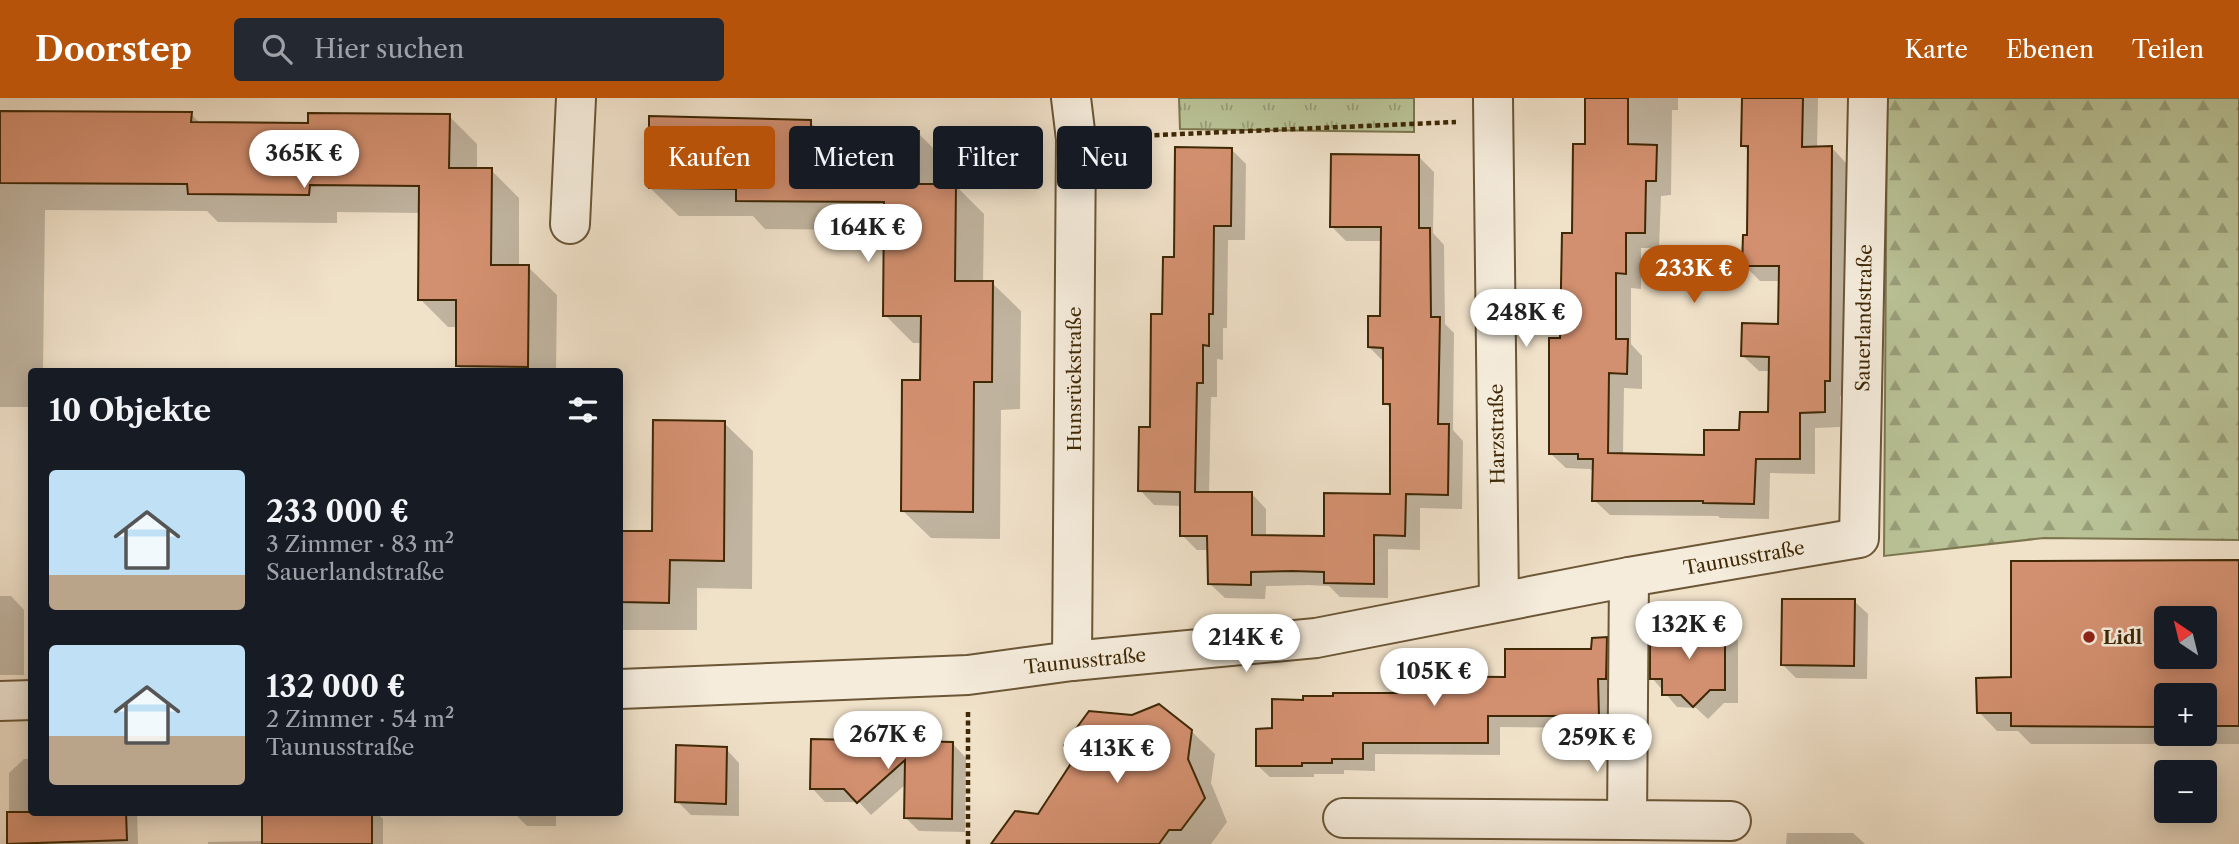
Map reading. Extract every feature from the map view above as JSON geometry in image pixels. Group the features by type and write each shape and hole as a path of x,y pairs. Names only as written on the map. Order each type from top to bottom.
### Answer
{"street":[{"path":"570,224 576,98"},
{"name":"Hunsrückstraße","path":"1071,98 1074,126"},
{"name":"Sauerlandstraße","path":"1859,538 1868,98"},
{"name":"Harzstraße","path":"1494,109 1499,602"},
{"name":"Hunsrückstraße","path":"1072,661 1076,189"},
{"name":"Taunusstraße","path":"623,688 968,675 1072,661 1316,638 1629,577 1859,538"},
{"path":"1627,820 1629,577"},
{"path":"0,701 28,700"},
{"path":"1343,818 1731,821"}],"path":[{"path":"1152,134 1494,109"},
{"path":"968,675 968,844"}],"green space":[{"path":"1179,98 1414,98 1414,132 1180,129"},
{"path":"1887,98 2239,98 2239,540 2044,538 1884,556"}],"building":[{"path":"1585,98 1628,98 1628,144 1657,145 1656,181 1646,181 1645,233 1626,233 1626,274 1616,273 1616,339 1628,339 1627,374 1609,373 1608,453 1704,455 1704,430 1739,430 1740,412 1768,412 1769,357 1741,356 1742,323 1778,324 1779,266 1742,266 1743,235 1747,235 1748,146 1741,146 1742,98 1803,98 1802,147 1832,146 1830,381 1825,381 1825,412 1800,413 1800,459 1756,459 1754,504 1592,501 1593,459 1578,459 1578,454 1549,454 1549,338 1560,338 1562,233 1572,233 1573,144 1585,144"},
{"path":"0,111 192,112 191,122 308,123 308,113 450,114 449,168 492,168 491,265 529,265 528,367 456,366 456,300 418,300 419,186 310,185 309,195 188,194 187,184 0,183"},
{"path":"649,116 811,120 811,126 789,126 789,189 919,189 919,184 933,184 933,189 956,189 955,281 993,281 992,382 974,382 973,512 901,511 902,380 920,380 921,316 883,316 884,202 736,201 736,189 775,189 775,126 649,126"},
{"path":"1175,147 1232,148 1231,226 1214,226 1213,314 1209,314 1209,346 1203,345 1203,383 1197,383 1195,492 1252,492 1252,535 1324,536 1324,493 1390,494 1390,404 1383,404 1383,348 1368,347 1368,316 1380,316 1381,227 1330,227 1331,154 1419,155 1419,228 1430,228 1431,317 1440,317 1438,424 1449,424 1448,495 1406,494 1405,536 1374,535 1374,584 1324,583 1324,572 1292,571 1251,572 1251,585 1208,584 1207,536 1180,536 1180,492 1138,491 1139,427 1150,427 1151,314 1162,314 1163,257 1174,257"},
{"path":"653,420 725,421 724,561 670,560 669,603 623,602 623,531 652,531"},
{"name":"Lidl","path":"2239,560 2239,726 2217,726 2217,683 2154,683 2154,727 2011,726 2011,713 1977,713 1976,678 2011,677 2011,561"},
{"path":"1782,599 1855,599 1854,666 1781,665"},
{"path":"1663,626 1725,626 1725,690 1710,690 1693,707 1681,695 1662,695 1662,679 1650,679 1650,637 1662,637"},
{"path":"1607,637 1606,679 1598,679 1599,716 1488,716 1488,743 1363,743 1363,759 1332,759 1332,763 1302,763 1302,766 1256,766 1256,729 1272,728 1272,699 1303,700 1303,696 1333,696 1333,693 1397,693 1398,676 1505,677 1505,649 1591,649 1592,638"},
{"path":"1159,704 1192,730 1188,759 1205,798 1181,830 1169,830 1159,844 991,844 1015,811 1038,814 1072,762 1064,745 1089,711 1132,715"},
{"path":"811,739 953,742 952,819 904,818 905,760 857,803 844,789 810,789"},
{"path":"676,745 727,747 726,804 675,802"},
{"path":"7,812 28,812 28,816 126,816 127,840 7,844"},
{"path":"262,816 372,816 372,844 262,844"}],"place":[{"name":"Lidl","path":"2089,637"}]}
